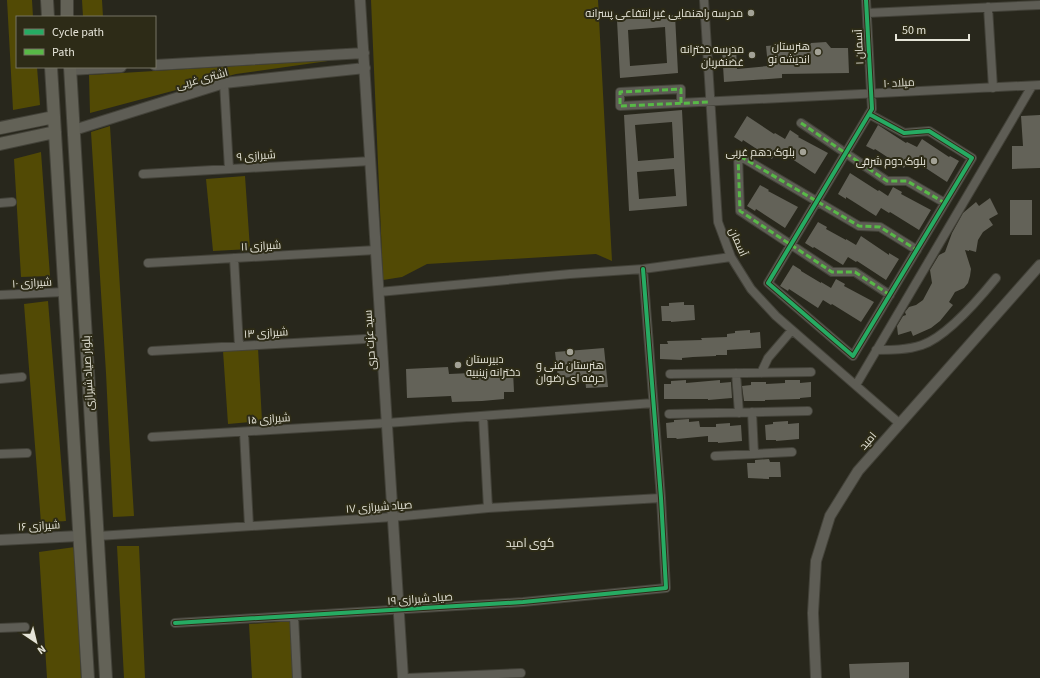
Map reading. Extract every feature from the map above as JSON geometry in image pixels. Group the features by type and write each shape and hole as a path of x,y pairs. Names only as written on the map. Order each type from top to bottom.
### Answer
{"main road":[{"path":"47,0 48,16"},
{"path":"67,0 68,16"},
{"name":"بلوار صیاد شیرازی","path":"51,68 88,678"},
{"name":"بلوار صیاد شیرازی","path":"70,68 106,678"},
{"path":"0,128 54,117"},
{"path":"0,144 55,132"}],"street":[{"name":"سید عزت حری","path":"360,0 403,678"},
{"name":"آسمان","path":"704,0 718,222 731,257 751,289 776,316 899,423"},
{"name":"آسمان ۱","path":"866,0 872,109 868,114"},
{"path":"867,13 1040,5"},
{"path":"988,7 994,88"},
{"name":"اشتری غربی","path":"156,65 364,53"},
{"path":"342,54 347,63 346,67 342,71"},
{"name":"اشتری غربی","path":"74,130 224,83 365,68"},
{"path":"224,83 229,169"},
{"name":"میلاد ۱۰","path":"681,103 681,89 620,92 620,106 994,88 1036,85"},
{"path":"856,385 1036,85"},
{"path":"868,114 904,133 929,131 972,158 853,356 768,283 868,114"},
{"path":"801,123 887,181 907,180 945,204"},
{"path":"890,295 855,272 832,272 740,212 738,155 859,226 880,227 917,250"},
{"name":"شیرازی ۹","path":"143,174 371,161"},
{"path":"0,203 12,202"},
{"name":"شیرازی ۱۱","path":"148,263 376,250"},
{"path":"379,292 566,274 643,269 731,257"},
{"path":"234,258 239,346"},
{"name":"امید","path":"816,678 813,613 816,561 830,516 858,471 1040,265"},
{"path":"643,269 661,498"},
{"path":"876,350 900,350 922,345 941,334 960,318 996,278"},
{"name":"شیرازی ۱۰","path":"0,295 64,292"},
{"path":"761,373 768,358 792,330"},
{"name":"شیرازی ۱۳","path":"152,351 382,338"},
{"path":"670,374 811,372"},
{"path":"736,373 739,413"},
{"path":"0,379 22,377"},
{"name":"شیرازی ۱۵","path":"152,437 387,423 653,403"},
{"path":"669,414 808,411"},
{"path":"752,412 754,454"},
{"path":"483,416 488,508"},
{"path":"244,432 249,526"},
{"path":"715,456 792,452"},
{"path":"0,454 27,453"},
{"name":"صیاد شیرازی ۱۷","path":"98,536 393,517 488,508 661,498"},
{"name":"صیاد شیرازی ۱۹","path":"175,623 523,602 666,588 661,498"},
{"name":"شیرازی ۱۶","path":"0,540 79,536"},
{"path":"294,616 297,678"},
{"path":"0,628 25,627"},
{"path":"408,678 521,673"}],"shaded area":[{"path":"7,0 32,0 33,16 16,16 16,68 37,68 40,105 13,110"},
{"path":"82,0 102,0 103,16 83,16"},
{"path":"371,0 598,0 612,261 596,254 427,264 402,277 383,280"},
{"path":"335,60 236,74 90,113 89,75"},
{"path":"110,126 134,516 113,517 106,373 91,132"},
{"path":"41,152 50,276 21,277 14,159"},
{"path":"245,176 250,249 213,251 206,179"},
{"path":"48,301 66,521 41,523 24,304"},
{"path":"258,348 262,421 228,424 223,351"},
{"path":"117,546 139,546 145,678 124,678"},
{"path":"75,547 81,678 47,678 39,552"},
{"path":"294,621 297,678 252,678 249,624"}],"building":[{"path":"675,15 678,73 620,78 617,20","holes":["665,27 667,63 630,66 628,30"]},
{"path":"826,42 831,48 848,48 849,73 782,74 782,78 724,82 722,49 736,48 737,69 768,66 766,46 780,45 780,51 807,50 811,43"},
{"path":"682,110 687,206 629,211 624,115","holes":["672,122 674,158 638,161 635,125","674,169 676,196 639,199 637,172"]},
{"path":"1040,115 1040,168 1012,169 1012,146 1023,146 1021,116"},
{"path":"747,116 774,134 775,133 785,139 790,130 799,136 798,137 828,153 815,174 786,155 785,156 777,151 772,159 743,140 742,142 734,137"},
{"path":"878,125 906,143 907,142 917,147 922,139 949,157 950,156 959,161 947,182 918,163 917,165 909,160 904,168 875,149 874,150 866,146"},
{"path":"850,173 888,196 893,187 902,192 901,194 931,210 919,230 881,208 876,216 846,197 846,199 838,194"},
{"path":"760,185 798,207 785,228 756,209 755,211 747,206"},
{"path":"990,198 998,214 989,219 993,225 983,232 978,240 976,252 965,250 971,269 968,283 964,288 955,292 949,302 953,305 940,321 931,328 913,336 911,331 898,335 897,326 903,316 906,315 905,312 909,307 916,305 923,300 932,283 930,270 939,255 945,252 952,233 963,213 976,202 979,206"},
{"path":"1010,200 1032,200 1032,235 1010,235"},
{"path":"818,222 827,227 826,229 856,245 861,236 889,255 889,253 899,259 886,280 857,261 856,262 848,257 843,265 805,243"},
{"path":"793,265 831,288 836,279 845,284 844,286 874,302 861,322 823,300 818,308 789,289 788,291 780,286"},
{"path":"684,302 684,305 694,305 695,320 671,322 662,321 661,306 669,306 669,303"},
{"path":"750,330 750,333 760,332 761,348 727,350 727,355 682,358 682,360 660,359 660,344 668,344 667,341 702,340 701,338 727,337 727,334 735,333 735,331"},
{"path":"604,348 608,387 586,388 585,376 558,378 555,352"},
{"path":"448,367 449,374 513,371 514,392 504,392 504,399 482,401 452,402 451,396 407,398 406,369"},
{"path":"686,380 686,383 720,380 720,383 731,382 732,398 708,400 664,399 664,384 671,384 671,381"},
{"path":"785,380 800,380 800,383 811,382 811,397 800,399 744,401 742,386 751,385 751,382 766,382 766,384 785,383"},
{"path":"689,419 689,422 699,421 700,427 716,427 716,424 730,423 730,426 741,425 742,441 718,443 708,442 708,436 677,439 667,438 666,423 674,422 674,420"},
{"path":"788,421 788,424 799,423 799,439 776,441 766,440 765,425 773,424 773,422"},
{"path":"769,459 770,462 780,462 781,477 769,477 769,479 748,478 747,463 755,463 755,460"},
{"path":"909,662 909,678 850,678 849,664"}],"marked path":[{"path":"681,103 681,89 620,92 620,106 710,102"},
{"path":"801,123 887,181 907,181 945,203"},
{"path":"890,295 855,272 832,272 740,211 738,155 859,226 880,227 917,250"}],"cycle path":[{"path":"866,0 872,109 768,283 853,356 972,158 929,131 904,133 869,114"},
{"path":"175,623 523,602 666,588 661,498 643,269"}],"place":[{"name":"مدرسه راهنمایی غیر انتفاعی پسرانه","path":"751,13"},
{"name":"هنرستان اندیشه نو","path":"818,52"},
{"name":"مدرسه دخترانه غضنفریان","path":"752,55"},
{"name":"بلوک دهم غربی","path":"803,152"},
{"name":"بلوک دوم شرقی","path":"934,161"},
{"name":"هنرستان فنی و حرفه ای رضوان","path":"570,352"},
{"name":"دبیرستان دخترانه زینبیه","path":"458,365"}],"district":[{"name":"کوی امید","path":"530,543"}]}
